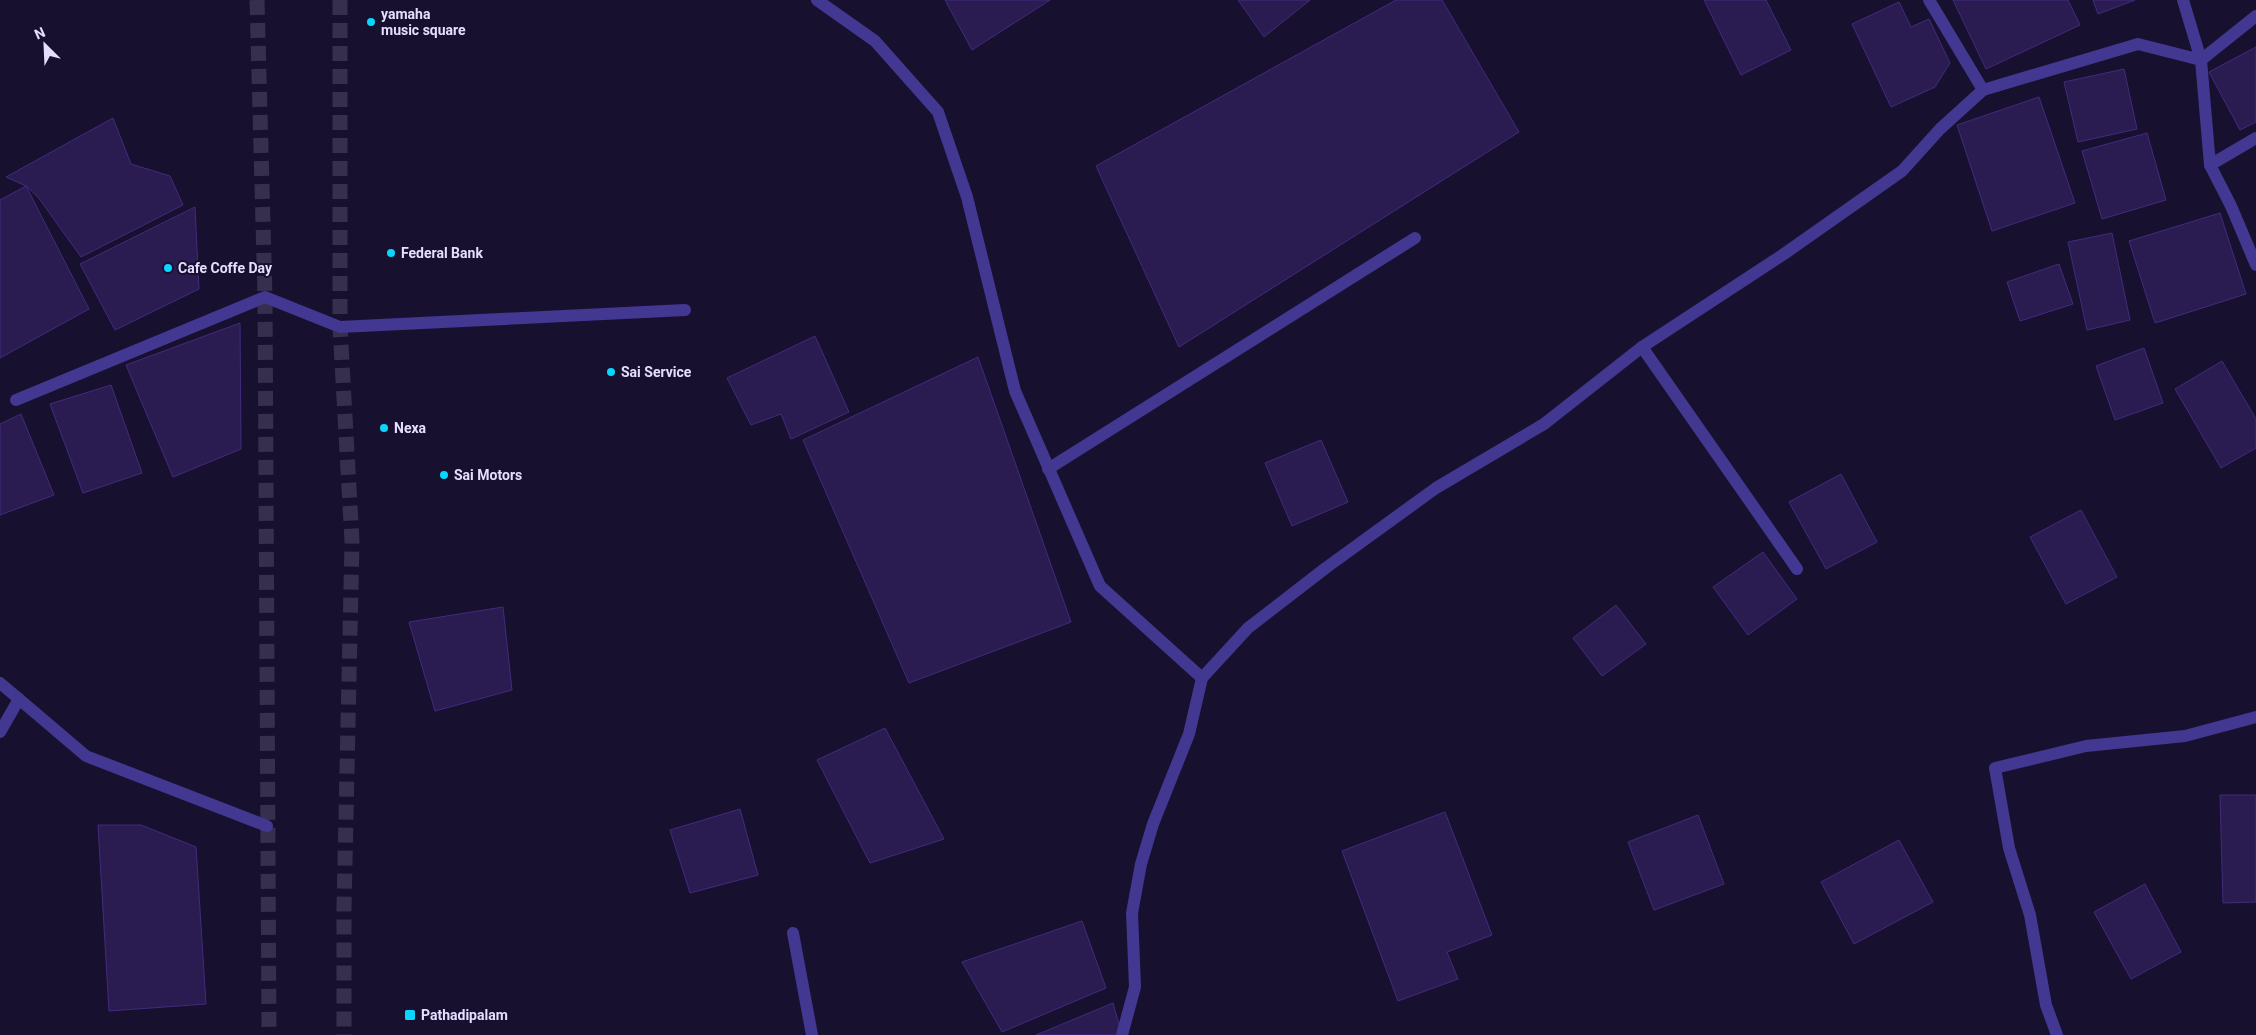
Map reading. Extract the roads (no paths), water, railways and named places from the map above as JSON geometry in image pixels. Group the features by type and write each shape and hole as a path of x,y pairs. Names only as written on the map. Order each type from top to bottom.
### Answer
{"street":[{"path":"817,0 875,41 938,112 967,197 1015,391 1100,586 1202,678"},
{"path":"1928,0 1983,90"},
{"path":"2183,0 2201,60 2210,166 2231,206 2256,265"},
{"path":"2201,60 2256,16"},
{"path":"1122,1035 1135,987 1132,913 1141,864 1154,824 1189,734 1202,678 1248,628 1327,567 1436,488 1544,424 1642,347 1784,254 1902,171 1940,129 1983,90 2138,44 2201,60"},
{"path":"2210,166 2256,138"},
{"path":"1048,469 1415,238"},
{"path":"16,400 265,297 340,327 686,310"},
{"path":"1642,347 1797,569"},
{"path":"0,683 86,756 267,826"},
{"path":"0,732 18,699"},
{"path":"2057,1035 2046,1005 2030,915 2009,848 1995,768 2086,746 2186,736 2256,717"},
{"path":"793,933 812,1035"}],"tunnel":[{"path":"257,0 265,297 269,1035"},
{"path":"340,0 340,327 352,541 344,908 344,1035"}],"place":[{"name":"yamaha music square","path":"371,22"},
{"name":"Federal Bank","path":"391,253"},
{"name":"Cafe Coffe Day","path":"168,268"},
{"name":"Sai Service","path":"611,372"},
{"name":"Nexa","path":"384,428"},
{"name":"Sai Motors","path":"444,475"},
{"name":"Pathadipalam","path":"410,1015"}]}
